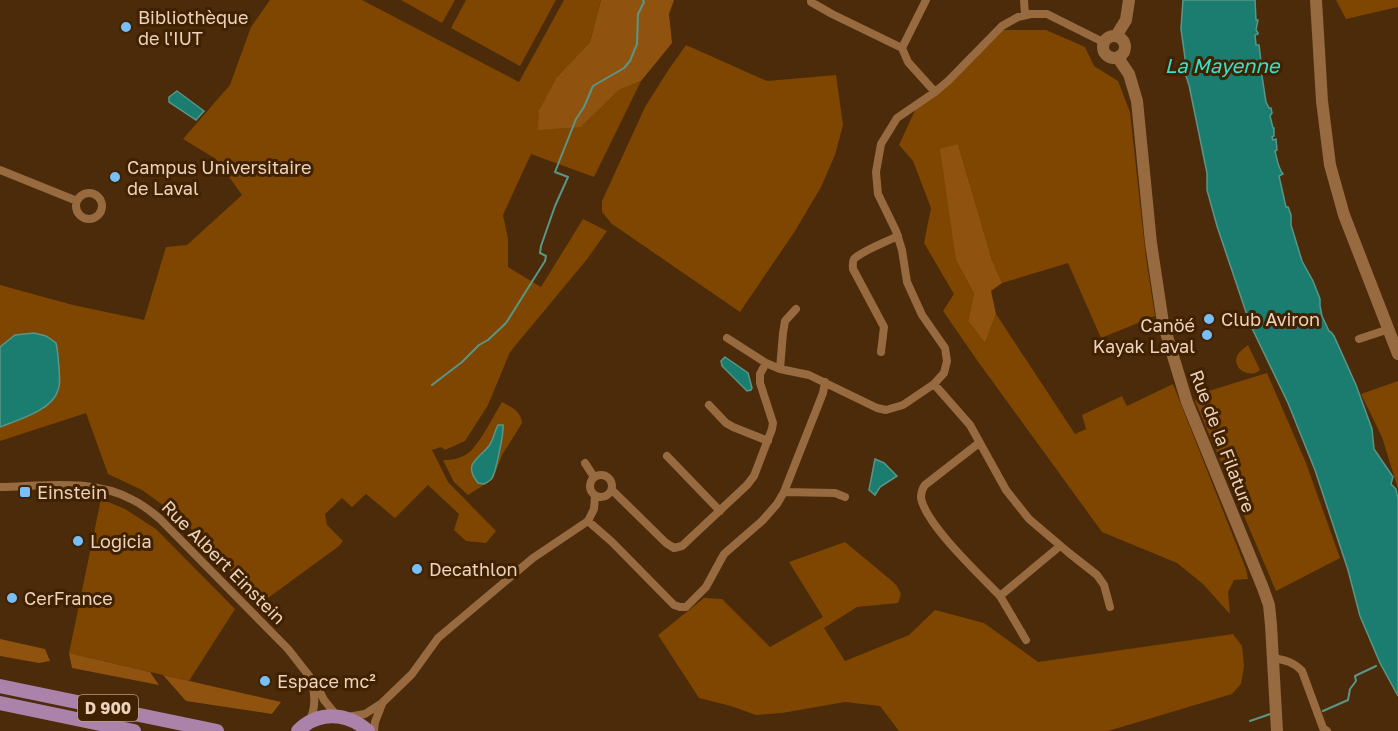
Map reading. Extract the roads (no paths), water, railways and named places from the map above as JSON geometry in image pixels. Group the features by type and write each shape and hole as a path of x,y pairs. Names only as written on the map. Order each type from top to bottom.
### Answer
{"main road":[{"name":"D 900","path":"0,686 217,731"},
{"name":"D 900","path":"0,703 134,731"},
{"path":"303,727 327,716 341,717 361,725 368,731"}],"street":[{"path":"811,0 832,14 902,48 908,62 935,92"},
{"path":"902,48 926,0"},
{"path":"1024,0 1025,15"},
{"path":"1116,36 1126,20 1129,0"},
{"path":"1316,0 1323,110 1330,165 1344,215 1398,354"},
{"path":"727,338 766,363 780,369 809,375 861,401 886,410 903,405 934,384 944,373 947,361 945,348 922,315 907,282 902,250 878,194 876,172 881,144 897,118 935,92 1002,26 1017,17 1047,14 1103,42"},
{"path":"1116,36 1121,39 1125,48 1123,54 1114,58 1107,56 1103,50 1103,42 1108,37 1116,36"},
{"name":"Rue de la Filature","path":"1118,58 1129,74 1137,101 1151,243 1163,323 1187,402 1269,605 1277,731"},
{"path":"0,170 77,201"},
{"path":"881,352 884,327 853,269 853,264 854,259 897,236"},
{"path":"780,369 785,321 796,309"},
{"path":"1359,339 1389,329"},
{"path":"612,490 666,543 674,548 682,546 752,478 773,423 760,383 760,374 766,363"},
{"path":"588,521 674,604 686,607 706,587 724,554 762,521 777,504 784,492 823,393 825,382"},
{"path":"934,384 970,425 1006,490 1029,519 1097,575 1104,585 1110,607"},
{"path":"709,405 733,428 768,441"},
{"path":"979,443 925,485 921,499 943,536 1000,596 1026,640"},
{"path":"667,456 720,511"},
{"path":"585,463 594,477"},
{"path":"600,475 608,477 612,483 612,490 606,496 595,496 590,487 591,480 600,475"},
{"name":"Rue Albert Einstein","path":"0,488 90,486 133,500 160,519 288,649 317,686 328,706 341,717"},
{"path":"784,492 835,493 845,498"},
{"path":"341,717 365,714 382,703 412,674 438,638 533,558 588,521 594,509 595,496"},
{"path":"1000,596 1060,546"},
{"path":"1273,658 1286,660 1298,666 1302,671 1325,730"},
{"name":"Rue Albert Einstein","path":"303,727 314,712 312,682 306,671"},
{"path":"374,731 382,703"}],"water":[{"name":"La Mayenne","path":"1183,0 1255,0 1256,20 1258,20 1256,45 1259,45 1266,102 1272,113 1270,116 1274,136 1272,137 1273,140 1276,139 1277,150 1275,151 1283,174 1279,176 1286,207 1291,215 1291,225 1302,261 1320,299 1322,316 1334,336 1356,385 1372,429 1374,449 1393,477 1391,484 1396,489 1398,499 1398,696 1380,663 1360,616 1348,570 1315,470 1288,403 1250,324 1217,226 1207,190 1207,173 1184,70 1185,58 1181,29"},
{"path":"177,91 204,111 196,120 169,102 169,97"},
{"path":"34,333 46,336 56,343 60,378 58,390 55,397 42,409 0,427 0,347 15,335"},
{"path":"725,357 748,373 751,390 747,391 722,366 721,361"},
{"path":"498,425 503,425 503,429 494,474 486,483 478,483 472,471 473,463 490,445"},
{"path":"875,459 884,463 897,476 880,487 875,495 869,490"}],"waterway":[{"path":"432,385 506,323 545,261 546,256 540,253 541,246 568,177 555,172 576,119 593,86 624,68 630,61 637,44 638,14 643,0"},
{"path":"1323,711 1348,700 1350,689 1356,681 1355,676 1376,666"},
{"path":"1250,721 1273,713"}],"place":[{"name":"Bibliothèque de l'IUT","path":"126,27"},
{"name":"Campus Universitaire de Laval","path":"115,177"},
{"name":"Club Aviron","path":"1209,319"},
{"name":"Canöé Kayak Laval","path":"1207,335"},
{"name":"Einstein","path":"25,492"},
{"name":"Logicia","path":"78,541"},
{"name":"Decathlon","path":"417,569"},
{"name":"CerFrance","path":"12,598"},
{"name":"Espace mc²","path":"265,681"}]}
